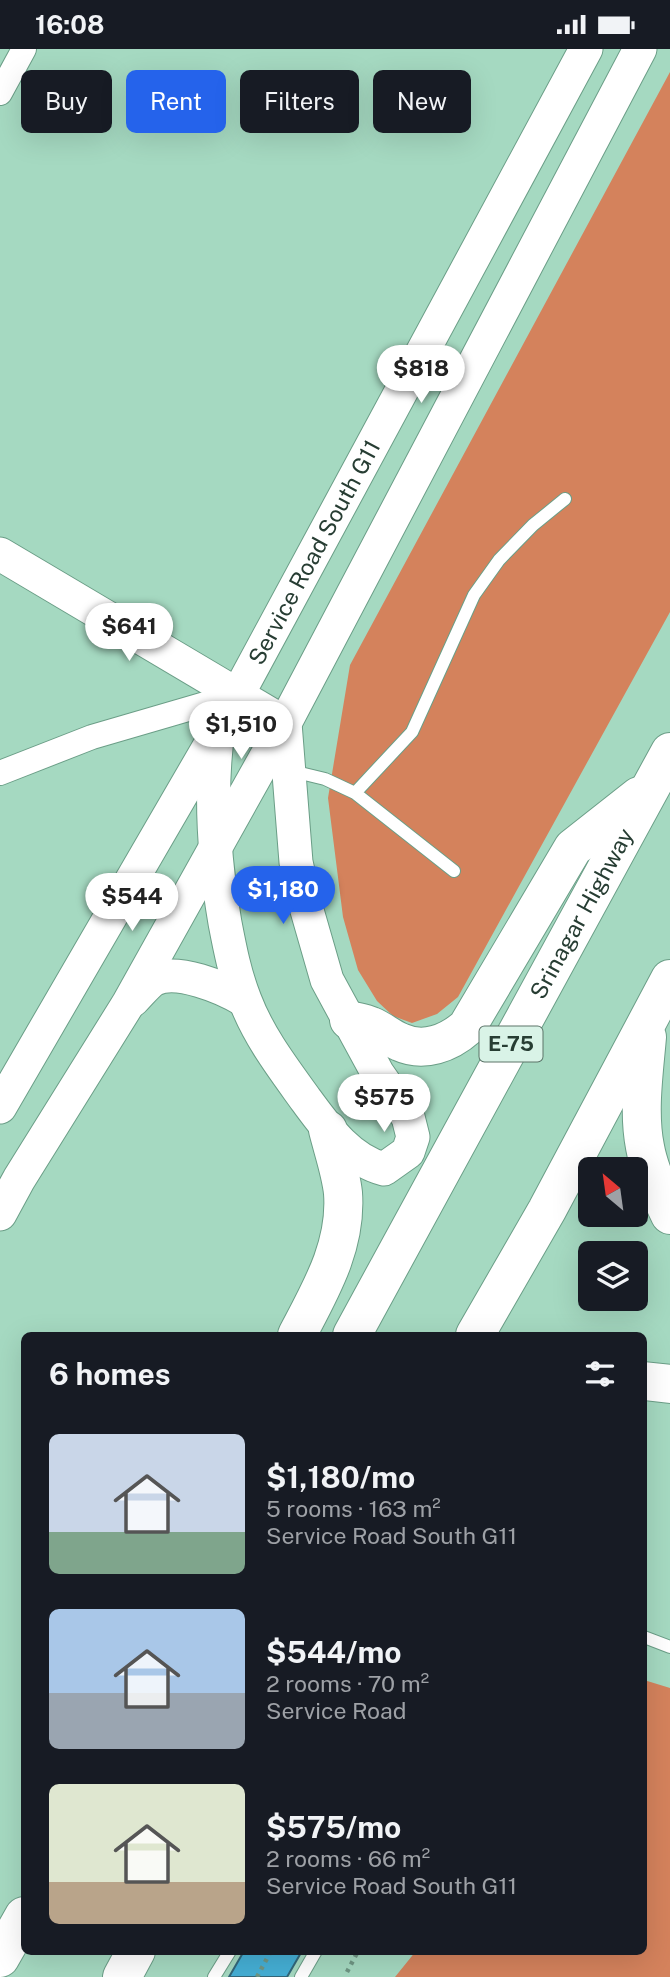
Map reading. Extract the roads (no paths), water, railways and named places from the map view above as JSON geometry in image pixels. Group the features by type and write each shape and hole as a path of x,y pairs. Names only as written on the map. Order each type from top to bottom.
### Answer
{"highway":[{"name":"Srinagar Highway","path":"354,1332 670,752"},
{"path":"349,1020 371,1026 403,1044 419,1047 438,1045 455,1038 467,1027 573,848 652,786"},
{"path":"477,1332 547,1210 670,979"},
{"path":"649,1017 642,1090 645,1147 670,1215"},
{"path":"298,1332 333,1263 339,1240 343,1193 337,1138"},
{"path":"647,1381 670,1384"},
{"path":"0,1958 21,1921"},
{"path":"122,1977 134,1955"}],"main road":[{"name":"Service Road South G11","path":"349,1020 391,1094 408,1117 413,1137 408,1151 384,1169 369,1165 337,1138 267,1046 244,1000 232,958 215,850 213,800 218,731 586,49"},
{"path":"0,1214 128,1003 285,723 640,49"},
{"path":"0,554 285,723"},
{"path":"285,723 296,862 327,981 349,1020"},
{"path":"0,1107 218,731"},
{"path":"128,1003 155,979 187,977 226,989 244,1000"}],"street":[{"path":"0,93 24,49"},
{"path":"0,773 92,737 236,695"}],"lane":[{"path":"355,793 412,732 474,596 499,560 533,525 565,499"},
{"path":"288,771 325,779 355,793 454,871"},
{"path":"647,1638 670,1647"},
{"path":"214,1977 228,1955"},
{"path":"301,1977 314,1955"}]}
